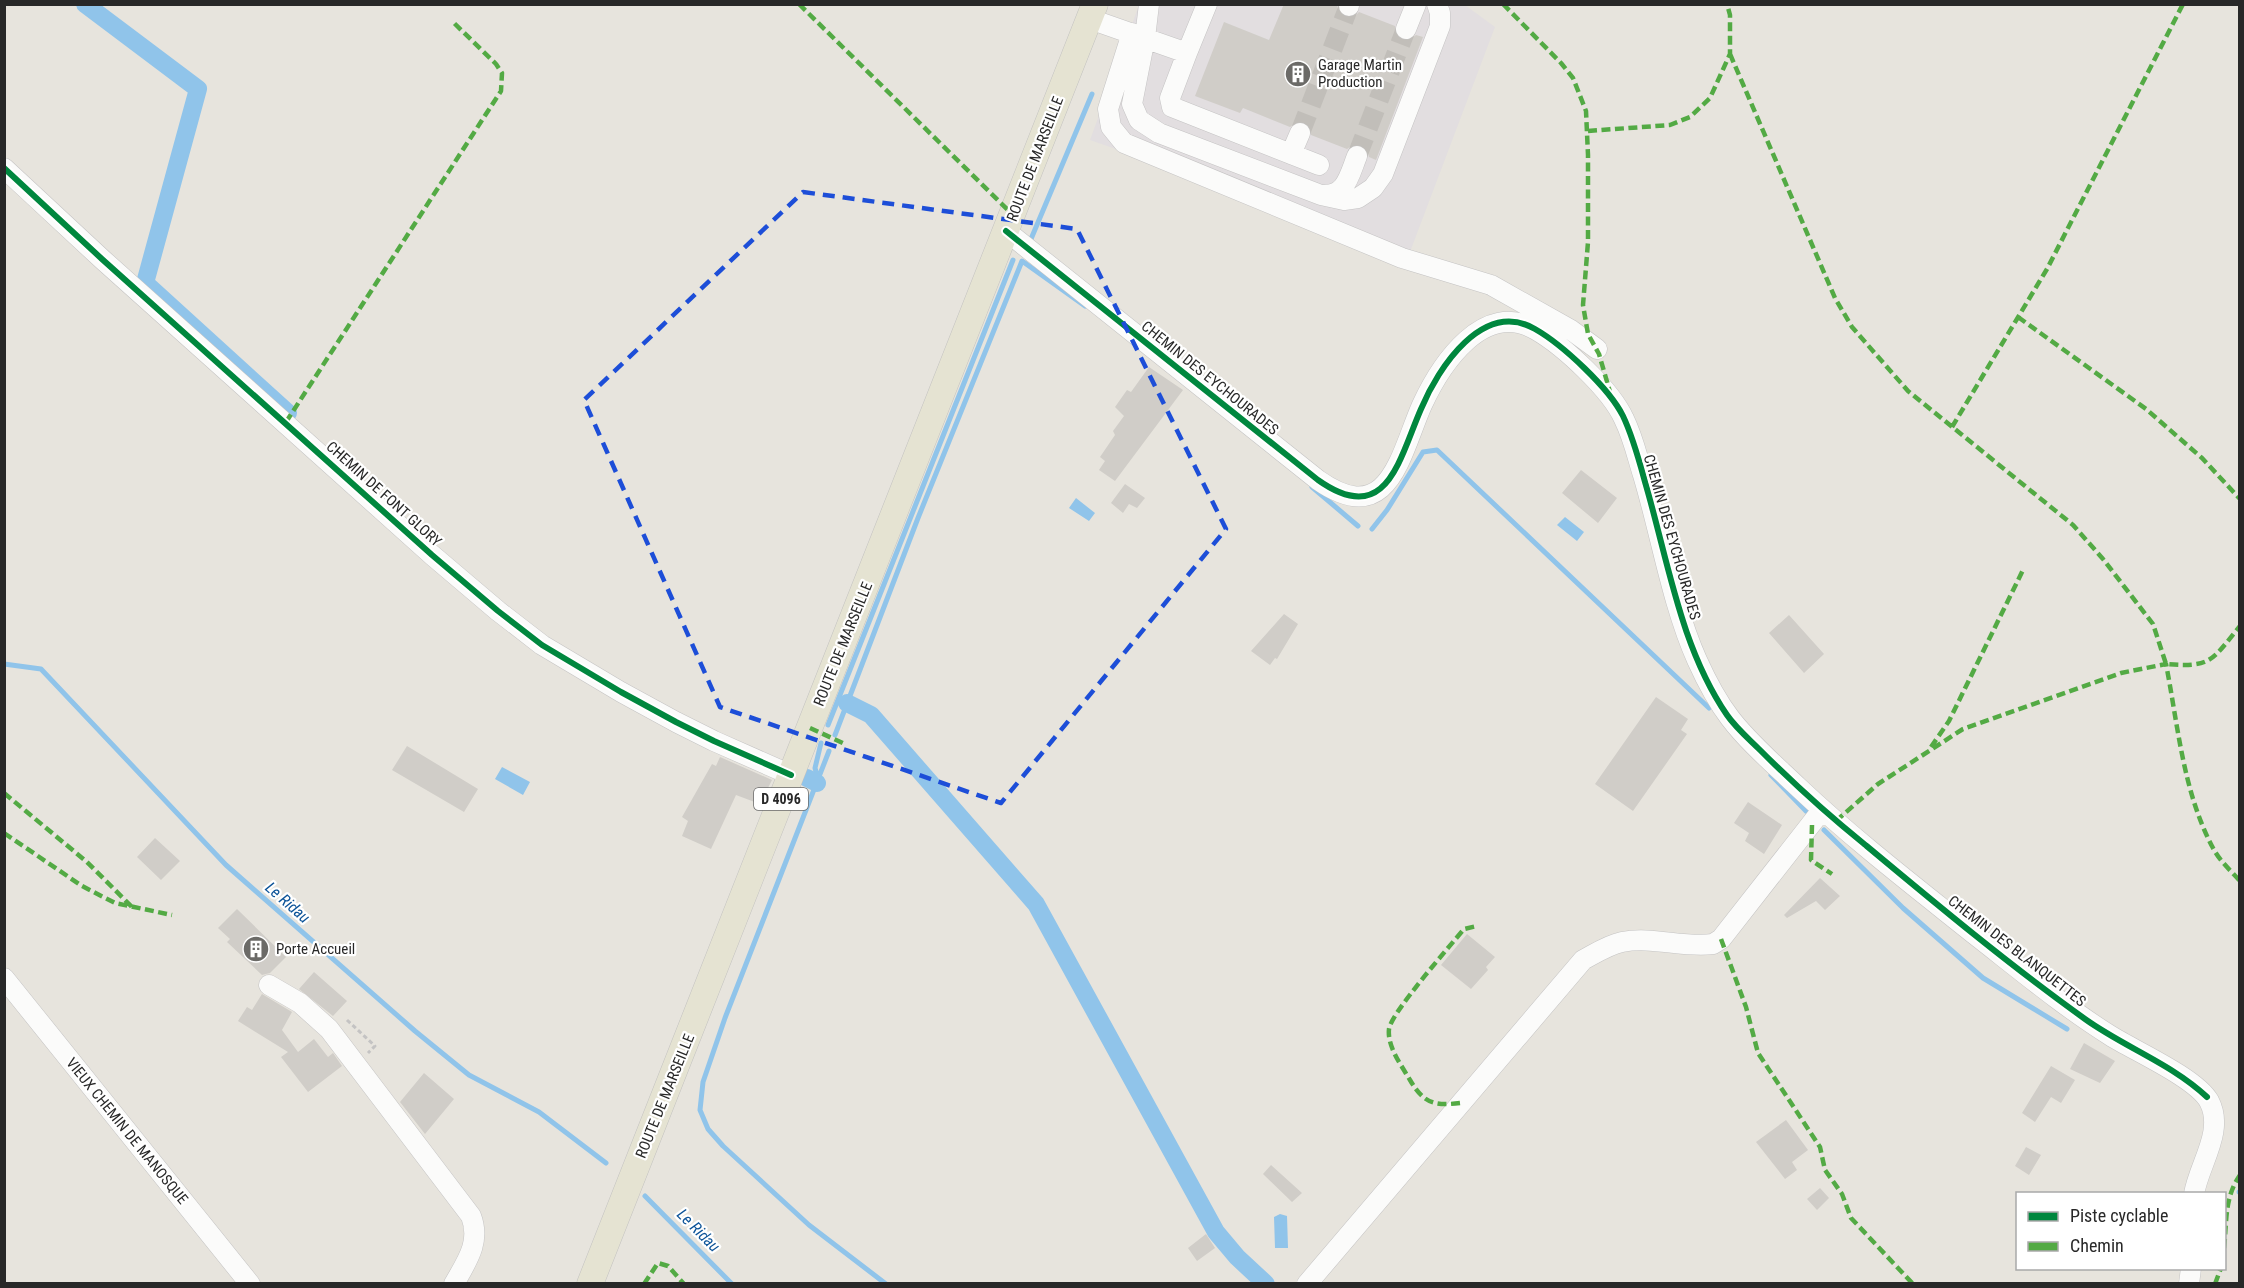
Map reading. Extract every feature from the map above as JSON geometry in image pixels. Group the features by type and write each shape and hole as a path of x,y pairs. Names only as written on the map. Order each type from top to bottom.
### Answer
{"main road":[{"name":"ROUTE DE MARSEILLE","path":"590,1284 1092,12"}],"street":[{"path":"1149,4 1108,109 1111,127 1124,143 1402,258 1491,285 1571,330 1597,349"},
{"path":"1207,4 1170,98 1172,107 1319,165"},
{"path":"1406,29 1416,4"},
{"path":"1138,36 1132,97 1133,110 1139,120 1159,133 1321,195 1344,200 1354,199 1366,193 1379,181 1386,166 1440,26 1437,4"},
{"path":"1092,12 1138,36 1187,54"},
{"path":"1291,154 1300,133"},
{"path":"1321,195 1334,195 1341,190 1357,156"},
{"name":"CHEMIN DE FONT GLORY","path":"4,168 102,260 432,555 542,645 621,692 714,741 791,775"},
{"name":"CHEMIN DES EYCHOURADES","path":"1006,231 1318,480 1348,497 1370,495 1391,478 1427,395 1450,361 1472,336 1493,324 1509,321 1526,324 1548,338 1603,388 1624,418 1648,493 1688,636 1705,676 1725,712 1822,810"},
{"path":"1307,1284 1583,960 1621,942 1636,940 1713,945 1721,939 1822,810"},
{"name":"CHEMIN DES BLANQUETTES","path":"1822,810 1922,892 2085,1019 2175,1073 2207,1097 2214,1120 2214,1132 2196,1179 2194,1192"},
{"name":"VIEUX CHEMIN DE MANOSQUE","path":"4,978 250,1284"},
{"path":"269,985 300,1003 329,1029 471,1216 476,1233 475,1242 454,1284"}],"highlighted area":[{"path":"803,192 1077,229 1226,529 1001,803 720,707 584,400"}],"shaded area":[{"path":"1139,5 1465,5 1495,27 1410,252 1090,140"}],"water":[{"path":"1076,498 1095,513 1089,521 1069,508"},
{"path":"1565,517 1584,532 1577,541 1557,525"},
{"path":"502,767 530,782 523,795 495,779"},
{"path":"1280,1214 1287,1216 1288,1248 1275,1248 1274,1217"}],"building":[{"name":"Garage Martin Production","path":"1284,4 1337,4 1338,11 1344,17 1354,17 1359,12 1395,26 1396,36 1402,40 1408,41 1416,35 1423,37 1376,160 1369,157 1367,149 1361,145 1354,144 1347,149 1311,135 1310,126 1304,122 1298,121 1290,127 1243,108 1240,113 1195,96 1224,22 1269,40"},
{"path":"1149,367 1183,390 1115,481 1099,470 1105,461 1100,457 1115,435 1113,431 1124,416 1115,407 1127,390 1131,392"},
{"path":"1581,470 1617,498 1598,523 1562,493"},
{"path":"1125,484 1145,498 1137,508 1129,504 1123,513 1111,503"},
{"path":"1284,614 1298,624 1277,659 1275,658 1270,665 1251,651"},
{"path":"1789,615 1824,654 1804,673 1769,633"},
{"path":"1656,697 1688,719 1681,730 1687,734 1633,811 1595,784"},
{"path":"407,746 478,789 464,812 392,770"},
{"path":"720,757 772,780 760,804 736,795 711,849 682,836 688,821 682,817 712,764 716,766"},
{"path":"1748,802 1782,825 1764,854 1745,841 1749,833 1734,823"},
{"path":"155,838 180,861 161,880 137,857"},
{"path":"1820,878 1840,896 1825,910 1816,901 1787,918 1784,915"},
{"name":"Porte Accueil","path":"237,909 286,957 270,973 262,975 227,942 230,939 218,928"},
{"path":"1467,934 1495,957 1486,967 1488,970 1471,989 1441,965"},
{"name":"Porte Accueil","path":"314,972 347,1001 333,1016 299,989"},
{"path":"262,994 292,1012 282,1030 298,1052 314,1039 328,1057 333,1053 342,1066 308,1092 281,1057 288,1052 238,1021 247,1007 252,1010"},
{"path":"2084,1043 2115,1061 2100,1083 2070,1069"},
{"path":"2051,1066 2075,1080 2061,1103 2051,1097 2035,1122 2022,1113"},
{"path":"424,1073 454,1099 425,1134 400,1102"},
{"path":"1786,1120 1808,1150 1792,1162 1797,1170 1785,1179 1756,1142"},
{"path":"2026,1147 2041,1155 2029,1175 2015,1166"},
{"path":"1271,1165 1302,1193 1292,1202 1263,1174"},
{"path":"1820,1188 1829,1198 1817,1210 1807,1199"},
{"path":"1206,1234 1215,1248 1197,1261 1188,1248"}],"waterway":[{"path":"85,4 198,89 145,283 288,413"},
{"path":"1031,239 1092,94"},
{"path":"828,725 1013,260"},
{"path":"835,735 918,518 1022,261 1085,306"},
{"path":"1372,529 1387,510 1423,452 1437,450 1709,708"},
{"path":"1312,487 1358,526"},
{"name":"Le Ridau","path":"4,664 41,669 226,865 415,1031 469,1075 539,1112 606,1163"},
{"path":"847,703 871,715 1036,904 1216,1232 1237,1257 1266,1284"},
{"path":"818,779 815,768 821,743"},
{"path":"829,751 725,1018 703,1082 700,1110 708,1129 723,1146 809,1225 886,1284"},
{"path":"1771,775 1806,811"},
{"path":"807,778 817,783"},
{"path":"1824,830 1903,908 1983,978 2067,1029"},
{"name":"Le Ridau","path":"645,1196 732,1284"}],"tunnel":[{"path":"1300,133 1349,6"},
{"path":"1357,156 1406,29"}],"marked path":[{"path":"799,4 1013,215"},
{"path":"1503,4 1573,78 1586,111 1588,242 1583,305 1588,334 1599,354 1610,392"},
{"path":"1588,131 1670,125 1690,117 1710,98 1730,54 1730,15 1727,4"},
{"path":"1952,427 2047,269 2183,4"},
{"path":"286,422 501,91 502,73 496,64 452,21"},
{"path":"1730,54 1835,298 1852,327 1908,391 2073,525 2103,559 2153,624 2166,664 2193,665 2210,659 2240,626"},
{"path":"2018,317 2146,409 2202,458 2240,499"},
{"path":"1931,747 1949,721 2024,568"},
{"path":"1836,821 1878,784 1963,729 2121,673 2166,664 2183,758 2195,804 2203,827 2216,852 2240,881"},
{"path":"810,728 845,744"},
{"path":"4,793 87,862 132,907"},
{"path":"1812,825 1811,860 1832,874"},
{"path":"4,833 82,886 115,903 172,915"},
{"path":"1460,1103 1431,1102 1420,1094 1396,1056 1390,1043 1389,1029 1410,995 1464,929 1477,926"},
{"path":"1721,939 1746,1007 1758,1053 1820,1147 1825,1170 1842,1194 1851,1218 1913,1284"},
{"path":"2226,1220 2231,1192 2240,1175"},
{"path":"644,1284 658,1263 668,1266 684,1284"},
{"path":"2215,1284 2220,1270"}],"cycle path":[{"path":"4,168 103,260 432,555 542,645 676,722 791,775"},
{"path":"1006,231 1318,480 1341,493 1360,497 1375,492 1387,482 1397,466 1421,409 1439,375 1465,342 1481,330 1498,323 1516,322 1546,336 1596,380 1623,416 1638,457 1686,632 1711,688 1734,724 1823,810 2000,955 2085,1019 2179,1075 2207,1097"}],"place":[{"name":"Garage Martin Production","path":"1298,74"},
{"name":"Porte Accueil","path":"256,949"}]}
